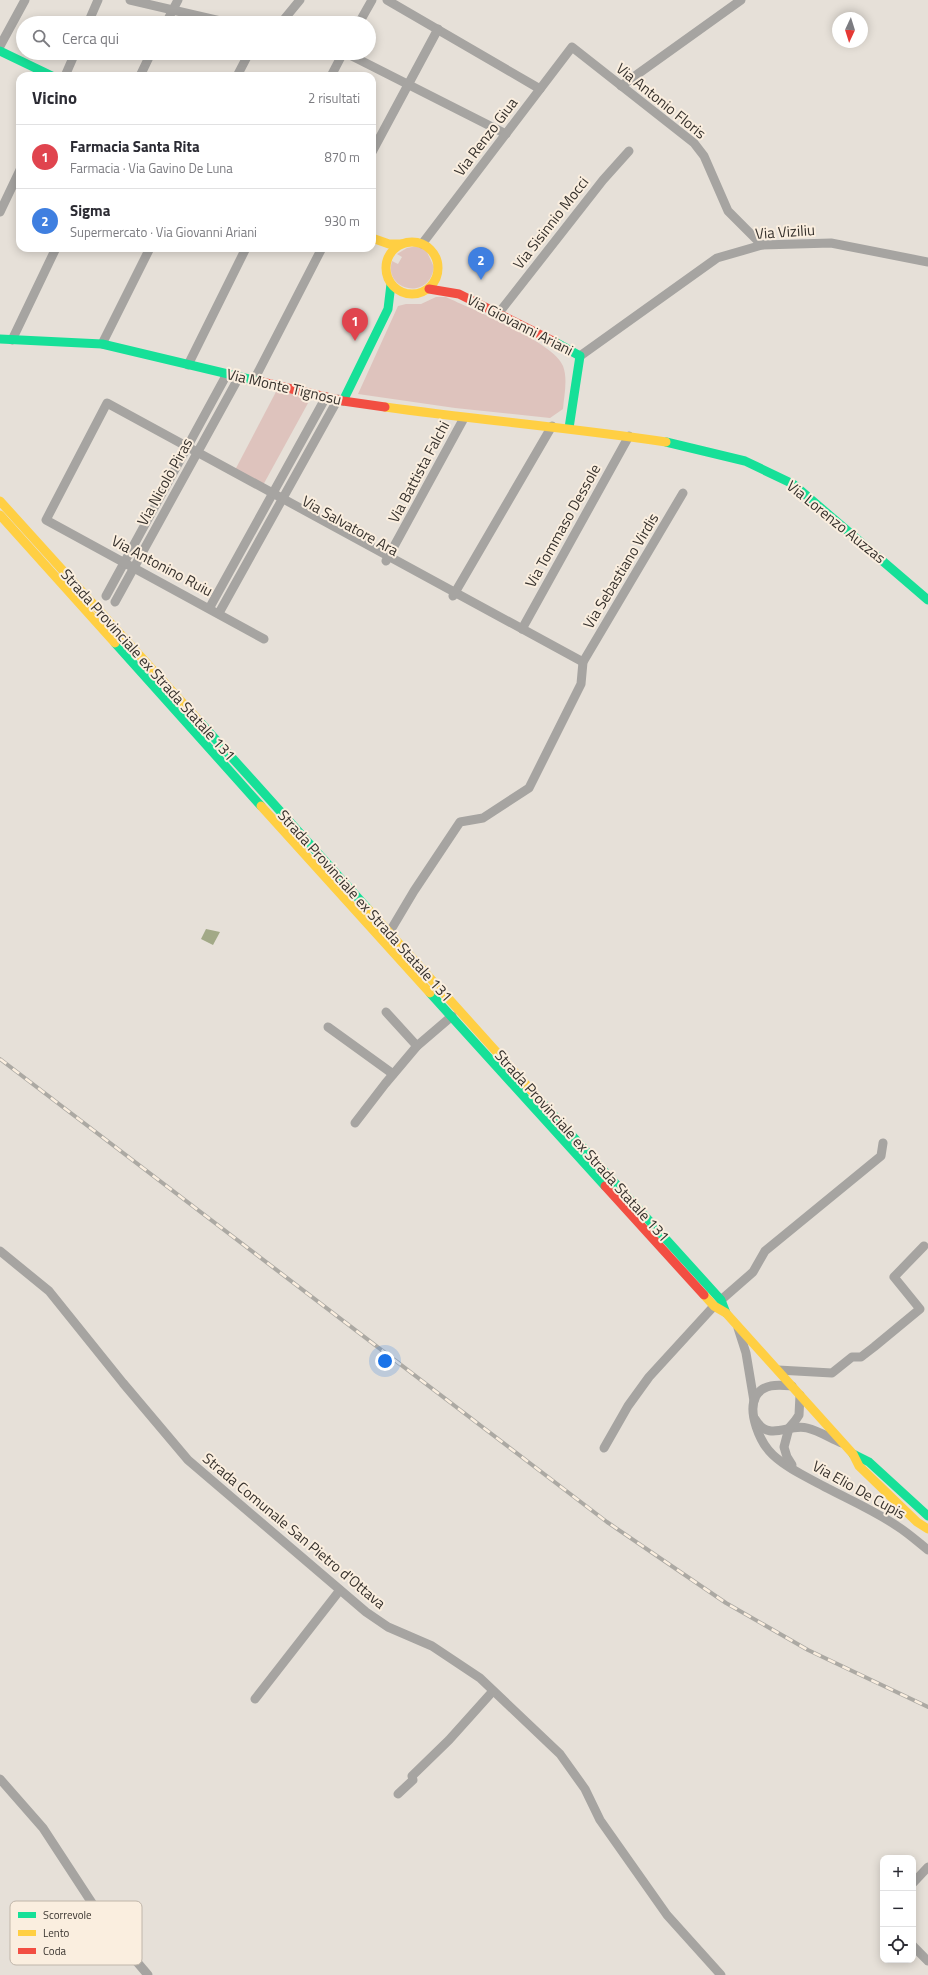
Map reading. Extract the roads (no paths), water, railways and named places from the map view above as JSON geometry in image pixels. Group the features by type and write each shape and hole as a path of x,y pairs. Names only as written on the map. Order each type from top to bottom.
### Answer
{"main road":[{"path":"0,50 16,58"},
{"path":"20,60 44,72"},
{"path":"376,239 389,244 415,242 428,247 435,256 443,280 422,293 406,294 398,290 391,284 388,278 386,262 382,252 376,244"},
{"path":"386,262 392,251 402,244"},
{"name":"Via Giovanni Ariani","path":"443,280 459,294 580,356 569,428"},
{"path":"340,400 388,309 391,284"},
{"name":"Via Giovanni Ariani","path":"429,289 459,294"},
{"path":"388,309 406,294"},
{"name":"Via Monte Tignosu","path":"0,339 102,344 340,400 464,418 569,428"},
{"name":"Via Lorenzo Auzzas","path":"569,428 668,442 745,461 793,484 928,600"},
{"name":"Strada Provinciale ex Strada Statale 131","path":"0,501 389,933 717,1303"},
{"name":"Strada Provinciale ex Strada Statale 131","path":"0,514 452,1016 726,1312 846,1445 853,1454 859,1466 872,1480 928,1529"},
{"name":"Strada Provinciale ex Strada Statale 131","path":"853,1454 869,1462 928,1516"}],"street":[{"path":"16,16 25,0"},
{"path":"91,16 98,0"},
{"path":"130,0 199,16"},
{"path":"170,16 178,0"},
{"path":"287,16 300,0"},
{"path":"363,16 372,0"},
{"path":"387,0 540,89"},
{"path":"621,86 741,0"},
{"path":"0,46 16,17"},
{"path":"376,145 438,29"},
{"name":"Via Antonio Floris","path":"572,47 694,143 704,156 728,211 762,244"},
{"name":"Via Renzo Giua","path":"422,244 572,47"},
{"path":"67,72 72,60"},
{"path":"142,72 148,60"},
{"path":"239,72 245,60"},
{"path":"334,72 340,60"},
{"path":"360,60 506,134"},
{"name":"Via Sisinnio Mocci","path":"498,314 603,180 629,151"},
{"path":"0,212 16,178"},
{"name":"Via Viziliu","path":"580,356 717,258 762,244 831,242 928,262"},
{"path":"12,340 54,252"},
{"path":"102,344 148,252"},
{"path":"188,365 244,252"},
{"path":"254,380 320,252"},
{"name":"Via Nicolò Piras","path":"106,596 226,374"},
{"name":"Via Nicolò Piras","path":"115,602 239,377"},
{"path":"210,608 326,396"},
{"path":"219,613 281,500 340,400"},
{"name":"Via Salvatore Ara","path":"46,520 106,404 583,666"},
{"name":"Via Battista Falchi","path":"388,559 464,418"},
{"path":"454,595 552,426"},
{"name":"Via Tommaso Dessole","path":"522,630 629,436"},
{"name":"Via Sebastiano Virdis","path":"583,666 683,493"},
{"name":"Via Antonino Ruiu","path":"46,520 210,608 264,639"},
{"name":"Via Salvatore Ara","path":"454,595 522,630 583,666"},
{"path":"389,933 414,891 460,822 483,818 529,788 581,684 583,666"},
{"path":"386,1012 417,1046"},
{"path":"355,1123 417,1046 452,1016"},
{"path":"328,1027 393,1074"},
{"path":"604,1448 628,1406 649,1377 717,1303 753,1272 765,1251 881,1156 883,1143"},
{"path":"778,1370 832,1373 852,1357 861,1357 874,1348 920,1310 894,1277 924,1246"},
{"name":"Strada Comunale San Pietro d'Ottava","path":"0,1251 49,1290 188,1460 366,1612 388,1627 432,1646 480,1678 560,1754 585,1789 600,1820 667,1915 721,1975"},
{"name":"Via Elio De Cupis","path":"737,1325 746,1353 757,1429 762,1441 773,1454 795,1470 897,1526 928,1550"},
{"path":"754,1401 758,1393 766,1388 774,1385 792,1386"},
{"name":"Via Elio De Cupis","path":"795,1470 787,1458 784,1447 789,1428 798,1415 800,1395"},
{"path":"755,1417 761,1426 770,1431 780,1431 789,1428 807,1428 846,1445"},
{"path":"255,1699 340,1590"},
{"path":"398,1794 413,1780 412,1776 449,1740 493,1691"},
{"path":"0,1779 43,1828 91,1901"},
{"path":"916,1879 928,1867"},
{"path":"916,1949 928,1961"},
{"path":"140,1965 148,1975"}],"railway":[{"path":"0,1059 607,1522 726,1603 808,1650 928,1707"}],"place":[{"name":"Sigma","path":"481,280"},
{"name":"Farmacia Santa Rita","path":"355,341"}]}
